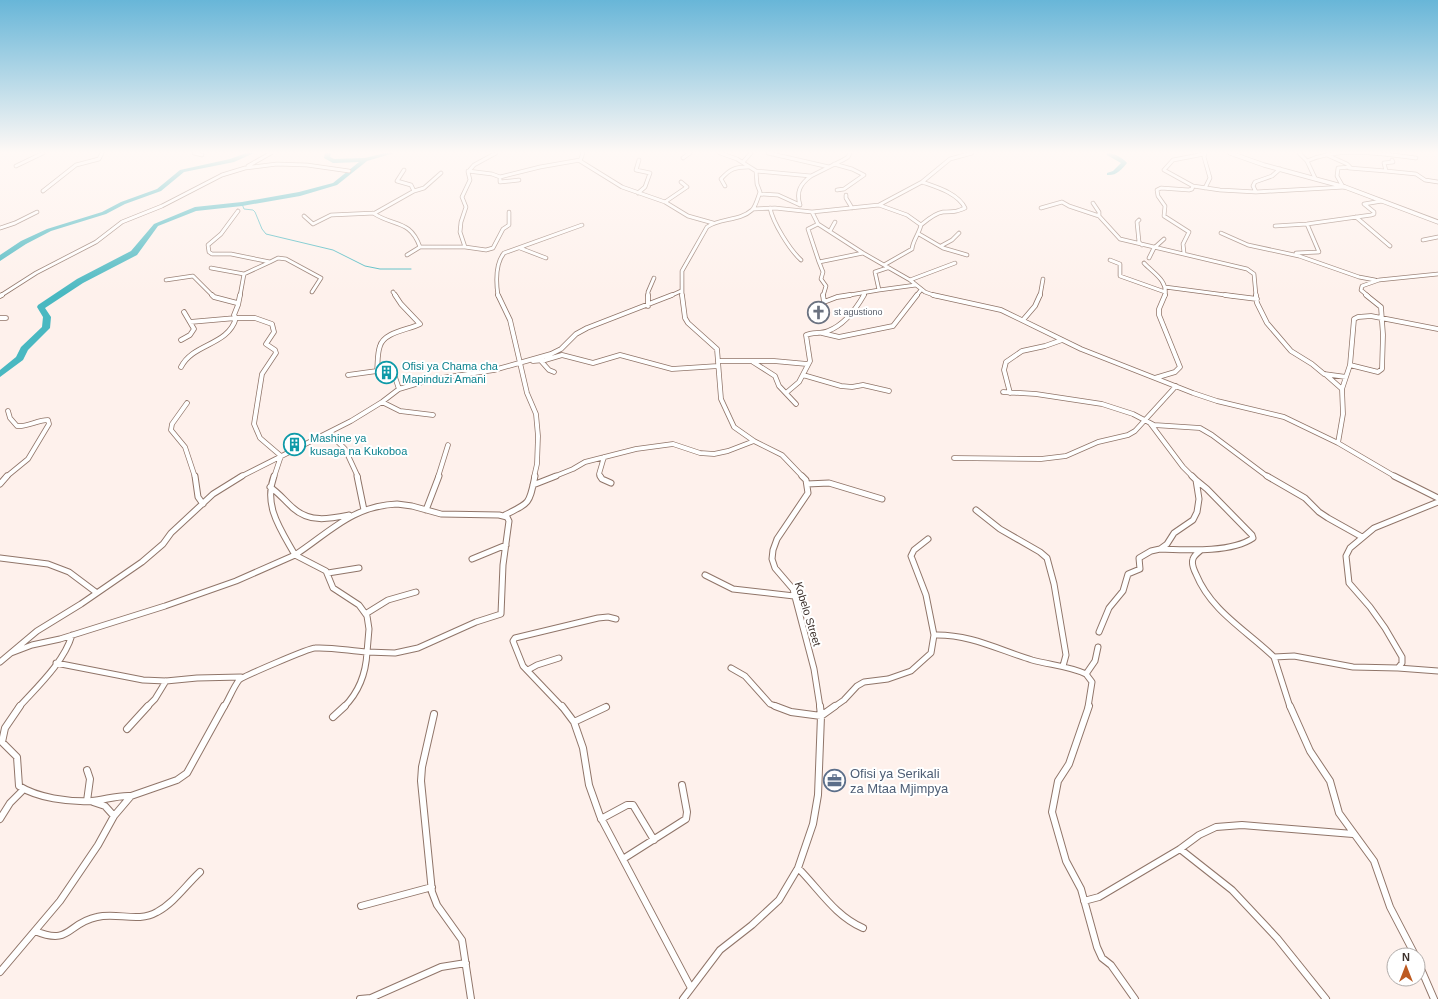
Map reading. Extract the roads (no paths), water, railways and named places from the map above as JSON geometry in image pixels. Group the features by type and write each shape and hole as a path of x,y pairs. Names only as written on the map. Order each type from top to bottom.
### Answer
{"street":[{"path":"0,296 36,274 96,242 122,222 174,200"},
{"path":"304,216 313,224 331,215 373,213 398,200"},
{"path":"463,200 466,207 459,224 461,238 465,246"},
{"path":"657,200 665,202 688,216 713,223 738,218 753,209 770,208 804,210 812,212 832,211 879,205 888,200"},
{"path":"665,202 668,200"},
{"path":"753,209 757,200"},
{"path":"788,200 800,205"},
{"path":"798,200 804,210"},
{"path":"847,200 852,208"},
{"path":"879,290 875,272 886,267 912,249 913,241 919,234 921,225 932,217 942,212 954,213 965,207 962,202 958,200"},
{"path":"1160,200 1165,206 1164,216 1189,232 1183,244 1184,253"},
{"path":"1379,200 1438,222"},
{"path":"1275,226 1307,224 1374,214 1374,212 1364,204 1365,202 1382,201"},
{"path":"1041,208 1062,202 1069,206 1100,216"},
{"path":"1093,204 1100,216 1120,239 1154,248 1184,253 1250,271 1254,274 1257,299 1266,323 1291,351 1312,364 1342,388"},
{"path":"879,205 907,215 921,225"},
{"path":"770,208 773,221 782,233 787,246 801,260"},
{"path":"0,228 20,221 37,212"},
{"path":"238,212 221,234 208,245 209,252 212,254 231,254 270,262"},
{"path":"407,255 420,247 465,246 486,250 493,248 503,229 509,225 509,212"},
{"path":"812,212 818,224 863,253 910,280 918,287 939,297 1001,310 1081,349 1176,386 1217,401 1278,415 1338,443 1387,473 1438,498"},
{"path":"373,213 383,220 412,229 419,241 420,247"},
{"path":"1356,217 1390,246"},
{"path":"1139,220 1137,222 1139,242 1142,245"},
{"path":"830,231 835,222"},
{"path":"713,223 704,231 682,271 681,291 685,318 718,351 721,399 729,420 738,432 782,455 806,480 807,484 829,484 882,499"},
{"path":"818,224 808,229 823,272 821,279 826,286 823,293 824,302 837,297 879,290 918,287"},
{"path":"1284,252 1318,252 1319,249 1307,224"},
{"path":"11,653 32,645 72,636 236,581 278,564 295,555 319,536 352,515 364,510 384,505 396,504 440,514 505,515 528,503 533,485 537,460 538,436 536,418 527,393 522,363 510,320 498,295 497,271 500,258 504,253 582,225"},
{"path":"941,246 952,240 959,233"},
{"path":"919,234 941,246 967,255"},
{"path":"1221,234 1248,245 1308,258 1359,277 1377,281"},
{"path":"1423,240 1438,237"},
{"path":"1149,258 1154,248 1164,239"},
{"path":"520,248 546,258"},
{"path":"819,262 863,253"},
{"path":"211,268 244,274 278,258 286,259 321,278 312,292"},
{"path":"1110,260 1120,264 1121,267 1118,272 1120,276 1165,292"},
{"path":"910,280 955,263"},
{"path":"1144,263 1161,280 1165,287 1159,315 1166,329 1170,345 1180,367 1175,372 1155,378"},
{"path":"939,270 946,273"},
{"path":"181,366 190,356 223,337 235,324 236,318 234,315 238,305 244,274"},
{"path":"1350,365 1374,372 1381,371 1383,335 1380,305 1361,290 1362,286 1377,281 1438,274"},
{"path":"166,280 193,276 214,296 237,303 238,305"},
{"path":"648,306 648,292 654,278"},
{"path":"1024,320 1035,308 1042,294 1043,279"},
{"path":"904,287 918,287"},
{"path":"821,332 839,337 893,326 918,287"},
{"path":"1165,287 1257,299"},
{"path":"0,662 37,631 97,593 153,553 202,504 224,487 281,456 329,433 382,402 399,389 429,380 494,370 522,363 561,349 576,334 587,328 648,306 681,291"},
{"path":"393,292 401,304 420,324 395,334 382,342 380,346 377,371 379,377 395,377 399,389"},
{"path":"786,393 800,382 807,364 810,362 806,337 808,334 828,330 852,313 865,293"},
{"path":"181,340 194,331 184,312"},
{"path":"1338,443 1343,414 1342,388 1350,365 1354,319 1361,316 1381,317 1403,323 1422,324 1438,329"},
{"path":"0,318 6,318"},
{"path":"190,322 236,318 257,318 272,324 274,332 266,344 275,350 276,353 262,374 254,424 260,438 281,456"},
{"path":"1010,393 1004,370 1006,362 1022,351 1045,346 1062,340"},
{"path":"522,363 540,361 562,355 593,363 620,355 672,369 718,363 752,361 807,364"},
{"path":"540,361 549,370 554,372"},
{"path":"752,361 771,372 775,376 779,386 796,404"},
{"path":"348,375 377,371"},
{"path":"1324,374 1346,377"},
{"path":"803,376 813,377 841,386 852,387 863,385 889,391"},
{"path":"954,458 1058,458 1098,442 1128,435 1145,420 1176,386"},
{"path":"1003,392 1036,394 1102,404 1133,414 1150,423 1169,426 1193,426 1204,430 1265,475 1305,498 1319,512 1362,537"},
{"path":"382,402 396,410 433,415"},
{"path":"187,403 172,424 170,430 176,435 185,448 195,480 198,498 202,504"},
{"path":"0,484 13,469 28,459 49,424 48,420 44,420 23,427 17,426 10,418 8,410"},
{"path":"1099,632 1109,608 1123,590 1128,574 1140,568 1139,558 1151,551 1160,549 1201,550 1246,543 1252,541 1253,538 1252,535 1183,467 1150,423"},
{"path":"329,433 345,449 359,480 362,506 364,510"},
{"path":"533,485 573,469 585,462 636,449 679,444 698,453 711,454 754,441"},
{"path":"426,510 434,492 448,445"},
{"path":"281,456 270,487 270,498 276,521 295,555 326,571 332,588 352,600 367,613 370,620 366,665 358,690 346,707 333,717"},
{"path":"604,457 599,474 602,479 611,483"},
{"path":"1160,549 1167,544 1174,534 1193,520 1197,512 1199,499 1196,480"},
{"name":"Kobelo Street","path":"683,999 720,950 752,925 779,900 798,868 813,824 818,795 821,716 814,669 794,596 788,581 775,568 772,554 781,532 793,511 808,493 807,484"},
{"path":"270,487 279,493 298,512 312,519 326,519 352,515"},
{"path":"1398,668 1402,663 1402,657 1393,641 1370,606 1349,583 1346,556 1350,548 1374,528 1438,502"},
{"path":"976,510 1000,529 1040,552 1047,558 1054,584 1066,655 1063,666"},
{"path":"56,663 143,680 166,681 197,678 236,678 264,670 301,652 314,648 395,653 418,648 476,622 501,614 503,565 509,521 505,515"},
{"path":"731,668 745,676 770,704 791,712 821,716 844,700 857,686 864,682 888,679 910,671 928,657 933,648 934,636 926,595 911,556 914,550 928,539"},
{"path":"472,559 506,545"},
{"path":"1201,550 1194,557 1193,561 1195,572 1202,590 1237,627 1261,644 1274,658 1289,704 1310,751 1330,781 1339,813 1374,862 1390,907 1411,947"},
{"path":"0,558 48,564 69,572 97,593"},
{"path":"328,574 359,568"},
{"path":"705,575 732,589 794,596"},
{"path":"367,613 388,600 416,592"},
{"path":"616,619 608,617 598,618 513,638 519,657 528,670 556,699 574,722 583,748 589,785 601,819 691,988"},
{"path":"934,636 946,634 996,645 1010,653 1063,666 1086,674 1092,682 1088,710 1069,764 1058,781 1052,812 1066,862 1081,889 1092,933 1102,958 1115,970 1135,999"},
{"path":"72,636 68,648 37,689 20,706 4,731 1,739 2,742 17,756 19,786 23,790 41,795 89,801 105,806 114,816"},
{"path":"1086,674 1095,661 1098,647"},
{"path":"1274,658 1294,656 1353,667 1438,671"},
{"path":"528,670 537,665 559,658"},
{"path":"89,801 120,796 131,796 177,780 187,773 217,721 236,684 244,676"},
{"path":"127,729 155,698 166,681"},
{"path":"574,722 606,707"},
{"path":"434,714 422,767 421,781 432,887 435,902 462,940 471,999"},
{"path":"87,770 90,779 89,801"},
{"path":"623,859 686,819 687,812 682,785"},
{"path":"0,819 10,804 23,790"},
{"path":"0,972 69,889 114,816 131,796"},
{"path":"601,819 627,805 633,805 654,840"},
{"path":"1084,901 1100,897 1180,849 1199,835 1222,825 1242,825 1353,834"},
{"path":"1180,849 1232,890 1277,938 1326,999"},
{"path":"798,868 812,881 836,911 853,924 863,928"},
{"path":"35,931 47,937 55,938 62,936 88,919 104,915 141,918 154,914 173,899 200,872"},
{"path":"361,906 432,887"},
{"path":"361,999 372,998 441,967 466,963"},
{"path":"1426,980 1434,999"}],"waterway":[{"path":"0,259 23,242 49,230 104,213 123,203 134,200"},
{"path":"0,374 20,358 24,349 46,328 47,317 41,307 80,281 134,253 156,225 195,209 267,200"},
{"path":"242,204 244,209 253,210 255,212 262,229 266,234 333,250 365,266 380,269 411,269"}],"place":[{"name":"st agustiono","path":"819,312"},
{"name":"Ofisi ya Chama cha Mapinduzi Amani","path":"386,372"},
{"name":"Mashine ya kusaga na Kukoboa","path":"294,444"},
{"name":"Ofisi ya Serikali za Mtaa Mjimpya","path":"834,780"}]}
